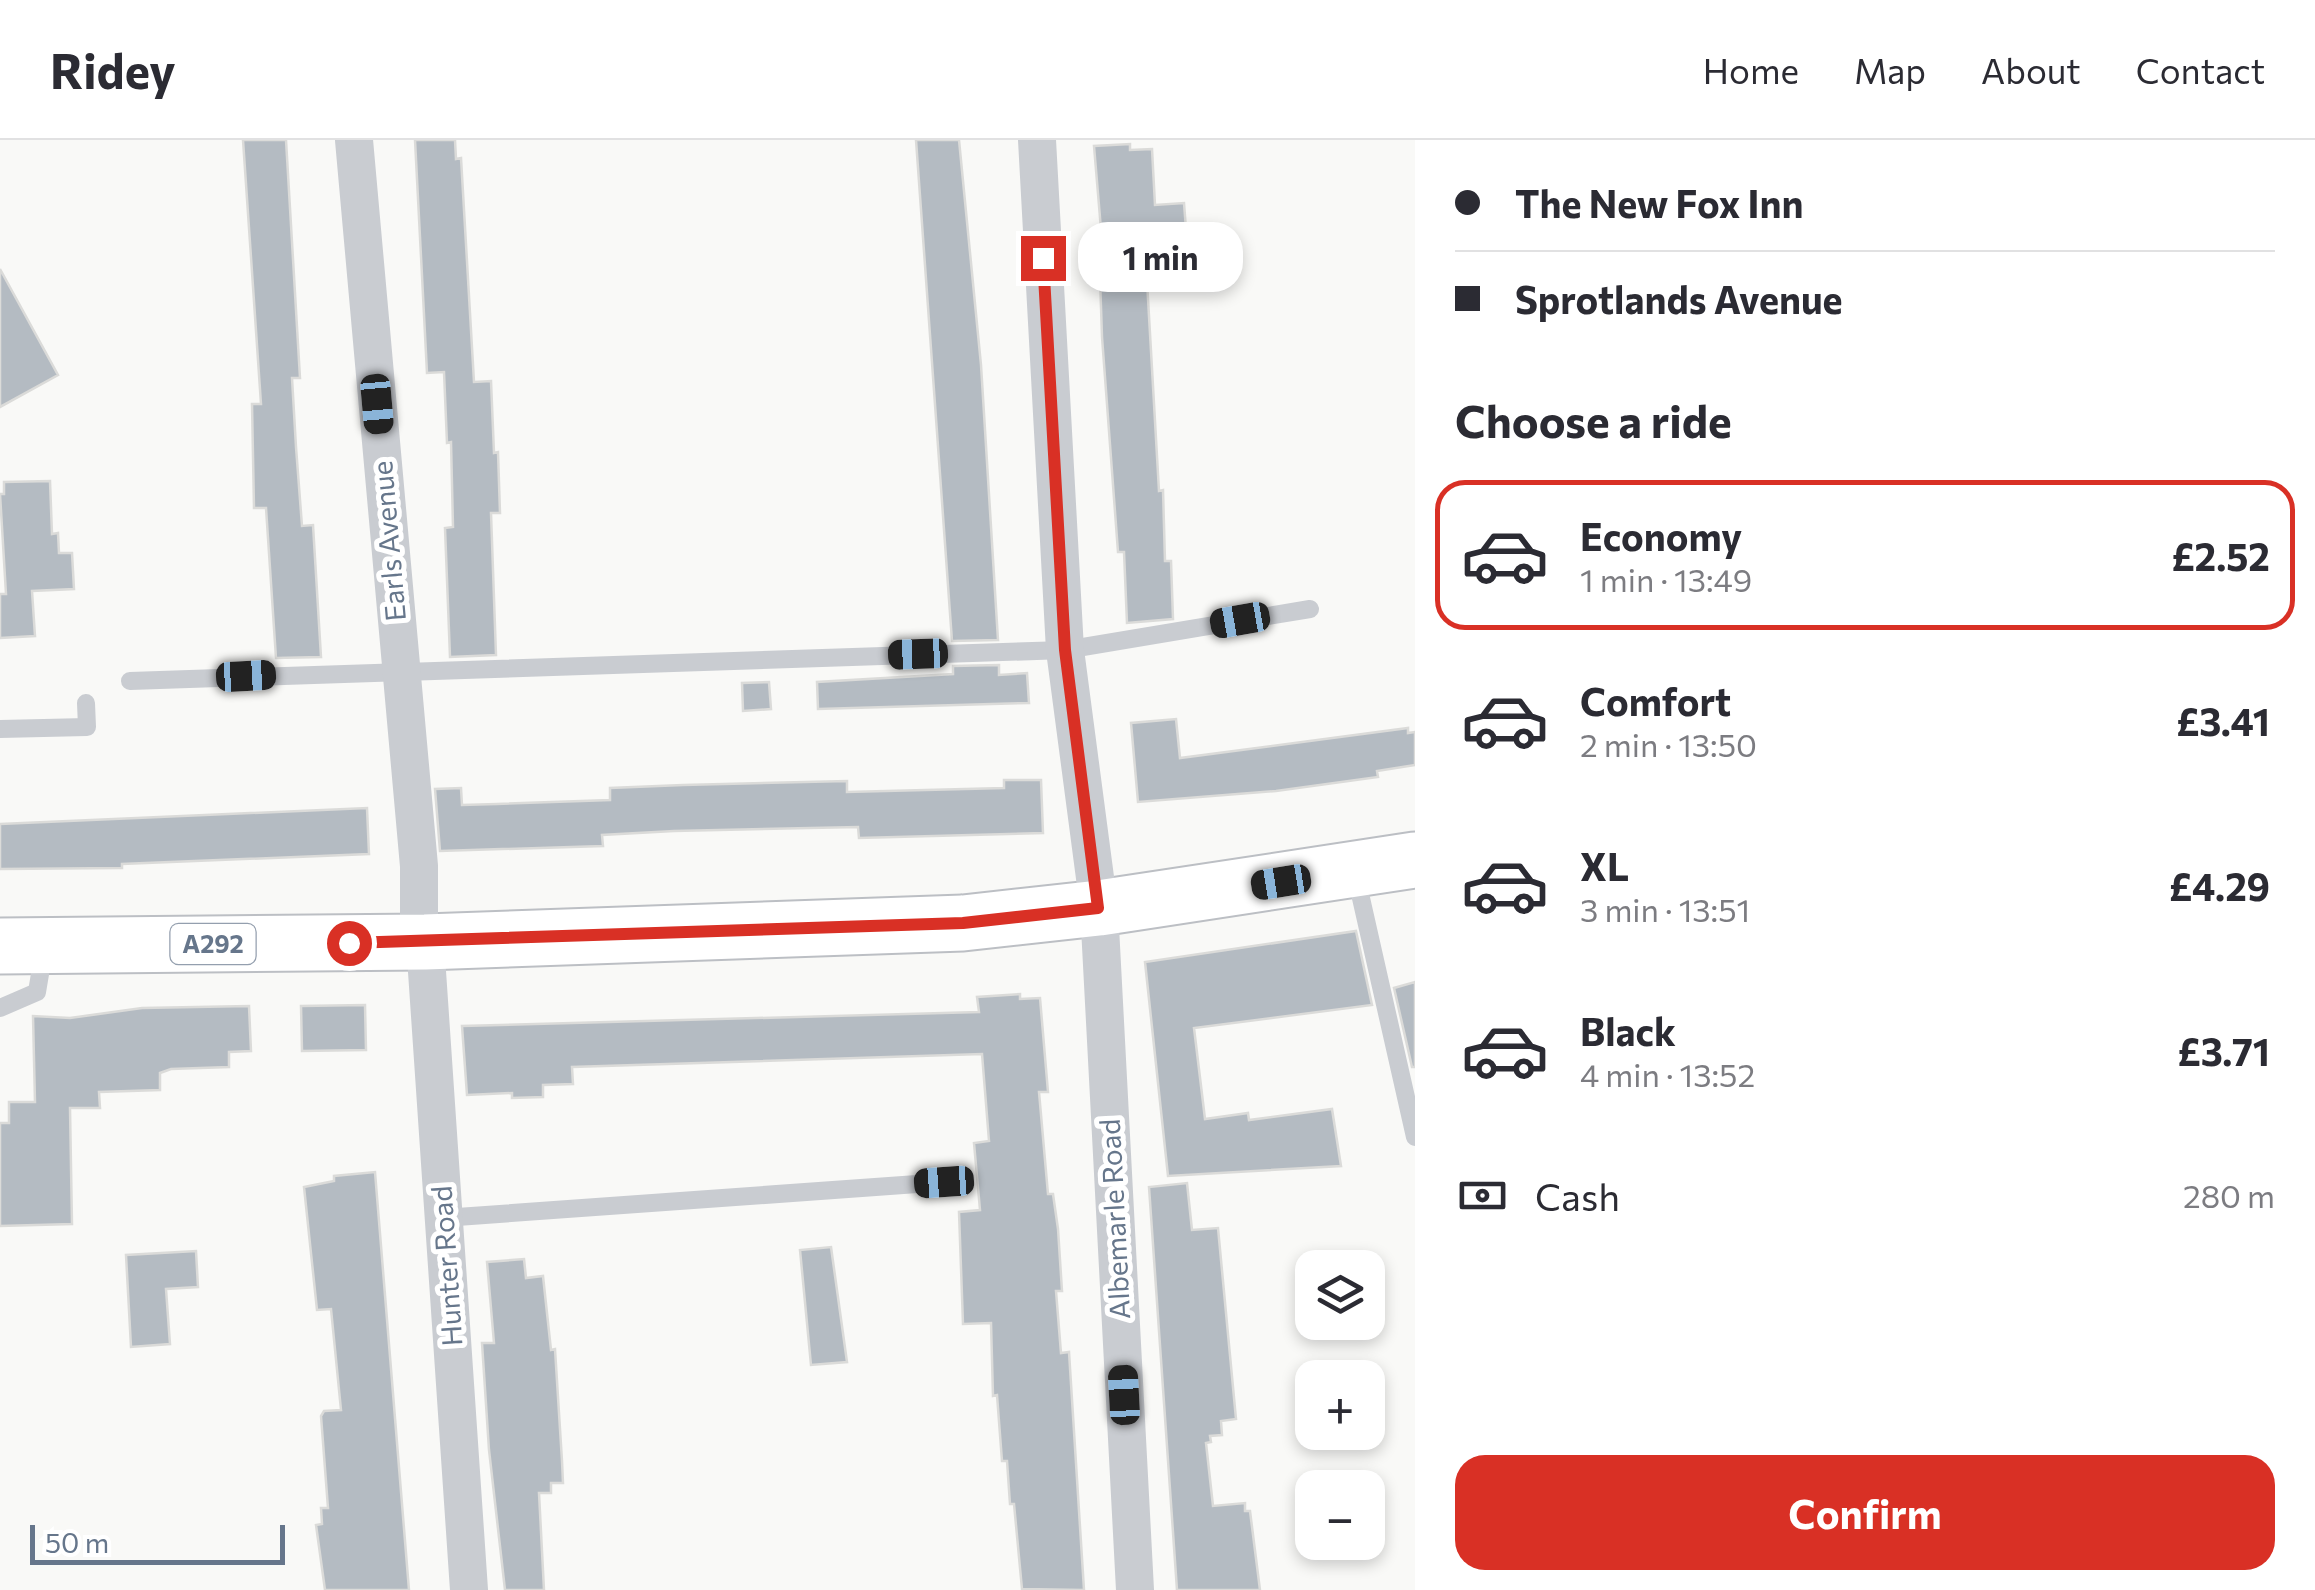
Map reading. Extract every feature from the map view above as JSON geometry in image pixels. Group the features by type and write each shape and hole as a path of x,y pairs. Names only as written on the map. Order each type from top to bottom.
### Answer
{"main road":[{"name":"A292","path":"22,946 425,942 963,923 1098,908 1415,860"}],"street":[{"name":"Earls Avenue","path":"354,140 425,942"},
{"name":"Albemarle Road","path":"1037,140 1065,650 1098,908 1135,1590"},
{"name":"Hunter Road","path":"425,942 469,1590"}],"lane":[{"path":"130,681 400,669 1065,650 1310,609"},
{"path":"0,729 86,728 86,702"},
{"path":"1354,871 1415,1137"},
{"path":"0,1008 37,992 22,946"},
{"path":"444,1218 944,1182"}],"building":[{"path":"243,140 286,140 300,378 292,378 296,447 302,526 313,525 321,657 276,658 266,508 254,508 252,404 261,404"},
{"path":"415,140 455,140 456,159 461,158 474,382 491,381 494,453 498,452 500,513 491,513 496,655 450,657 445,528 453,527 451,442 447,443 444,372 427,373"},
{"path":"916,140 959,140 981,365 998,640 952,641"},
{"path":"1130,144 1130,150 1152,149 1155,205 1184,203 1187,242 1145,246 1159,491 1163,490 1165,561 1171,561 1173,619 1127,623 1124,552 1118,552 1102,337 1100,278 1105,277 1094,146"},
{"path":"0,269 58,375 0,407"},
{"path":"50,481 52,534 58,533 59,553 72,553 74,589 32,591 35,636 0,638 0,594 6,594 0,494 4,494 4,482"},
{"path":"999,665 999,675 1027,673 1029,703 818,709 817,682 953,674 953,666"},
{"path":"769,682 771,709 743,711 742,683"},
{"path":"1176,719 1180,758 1408,728 1408,733 1415,732 1415,765 1377,771 1378,777 1276,791 1138,802 1131,723"},
{"path":"1004,780 1041,780 1043,833 859,838 858,827 674,831 602,835 603,846 440,851 435,789 461,788 462,805 610,800 610,788 847,781 847,792 1004,788"},
{"path":"367,808 369,854 122,864 122,868 0,869 0,824"},
{"path":"1356,931 1372,1005 1194,1028 1205,1119 1248,1113 1249,1120 1332,1109 1341,1166 1168,1176 1145,962"},
{"path":"1415,982 1415,1067 1412,1067 1394,988"},
{"path":"1020,994 1020,999 1040,998 1048,1092 1039,1092 1048,1194 1053,1194 1058,1229 1062,1291 1056,1291 1061,1353 1069,1352 1084,1590 1022,1589 1014,1504 1010,1504 1007,1461 1002,1461 997,1395 993,1396 991,1323 963,1324 959,1212 980,1210 974,1143 989,1141 982,1054 572,1067 573,1084 543,1085 543,1097 512,1098 512,1093 467,1095 462,1026 979,1012 977,997"},
{"path":"365,1005 366,1050 302,1051 301,1006"},
{"path":"249,1006 251,1051 229,1052 229,1067 171,1069 160,1073 160,1090 99,1092 100,1108 70,1108 72,1224 0,1226 0,1123 9,1123 9,1102 35,1102 33,1016 70,1018 142,1008"},
{"path":"375,1172 409,1590 325,1590 316,1525 322,1524 321,1508 328,1508 321,1416 324,1411 341,1410 331,1309 317,1310 304,1187 334,1181 334,1176"},
{"path":"1187,1183 1192,1230 1218,1228 1236,1419 1221,1421 1222,1435 1210,1436 1211,1442 1206,1443 1213,1506 1245,1503 1245,1511 1250,1511 1260,1590 1177,1590 1149,1187"},
{"path":"831,1247 847,1362 811,1365 800,1250"},
{"path":"196,1251 198,1287 166,1289 170,1344 131,1347 126,1255"},
{"path":"524,1259 526,1278 543,1276 551,1350 555,1349 562,1461 563,1483 551,1483 551,1493 539,1493 544,1590 505,1590 482,1343 494,1343 487,1262"}],"route":[{"path":"349,943 963,923 1098,908 1065,650 1043,258"}]}
